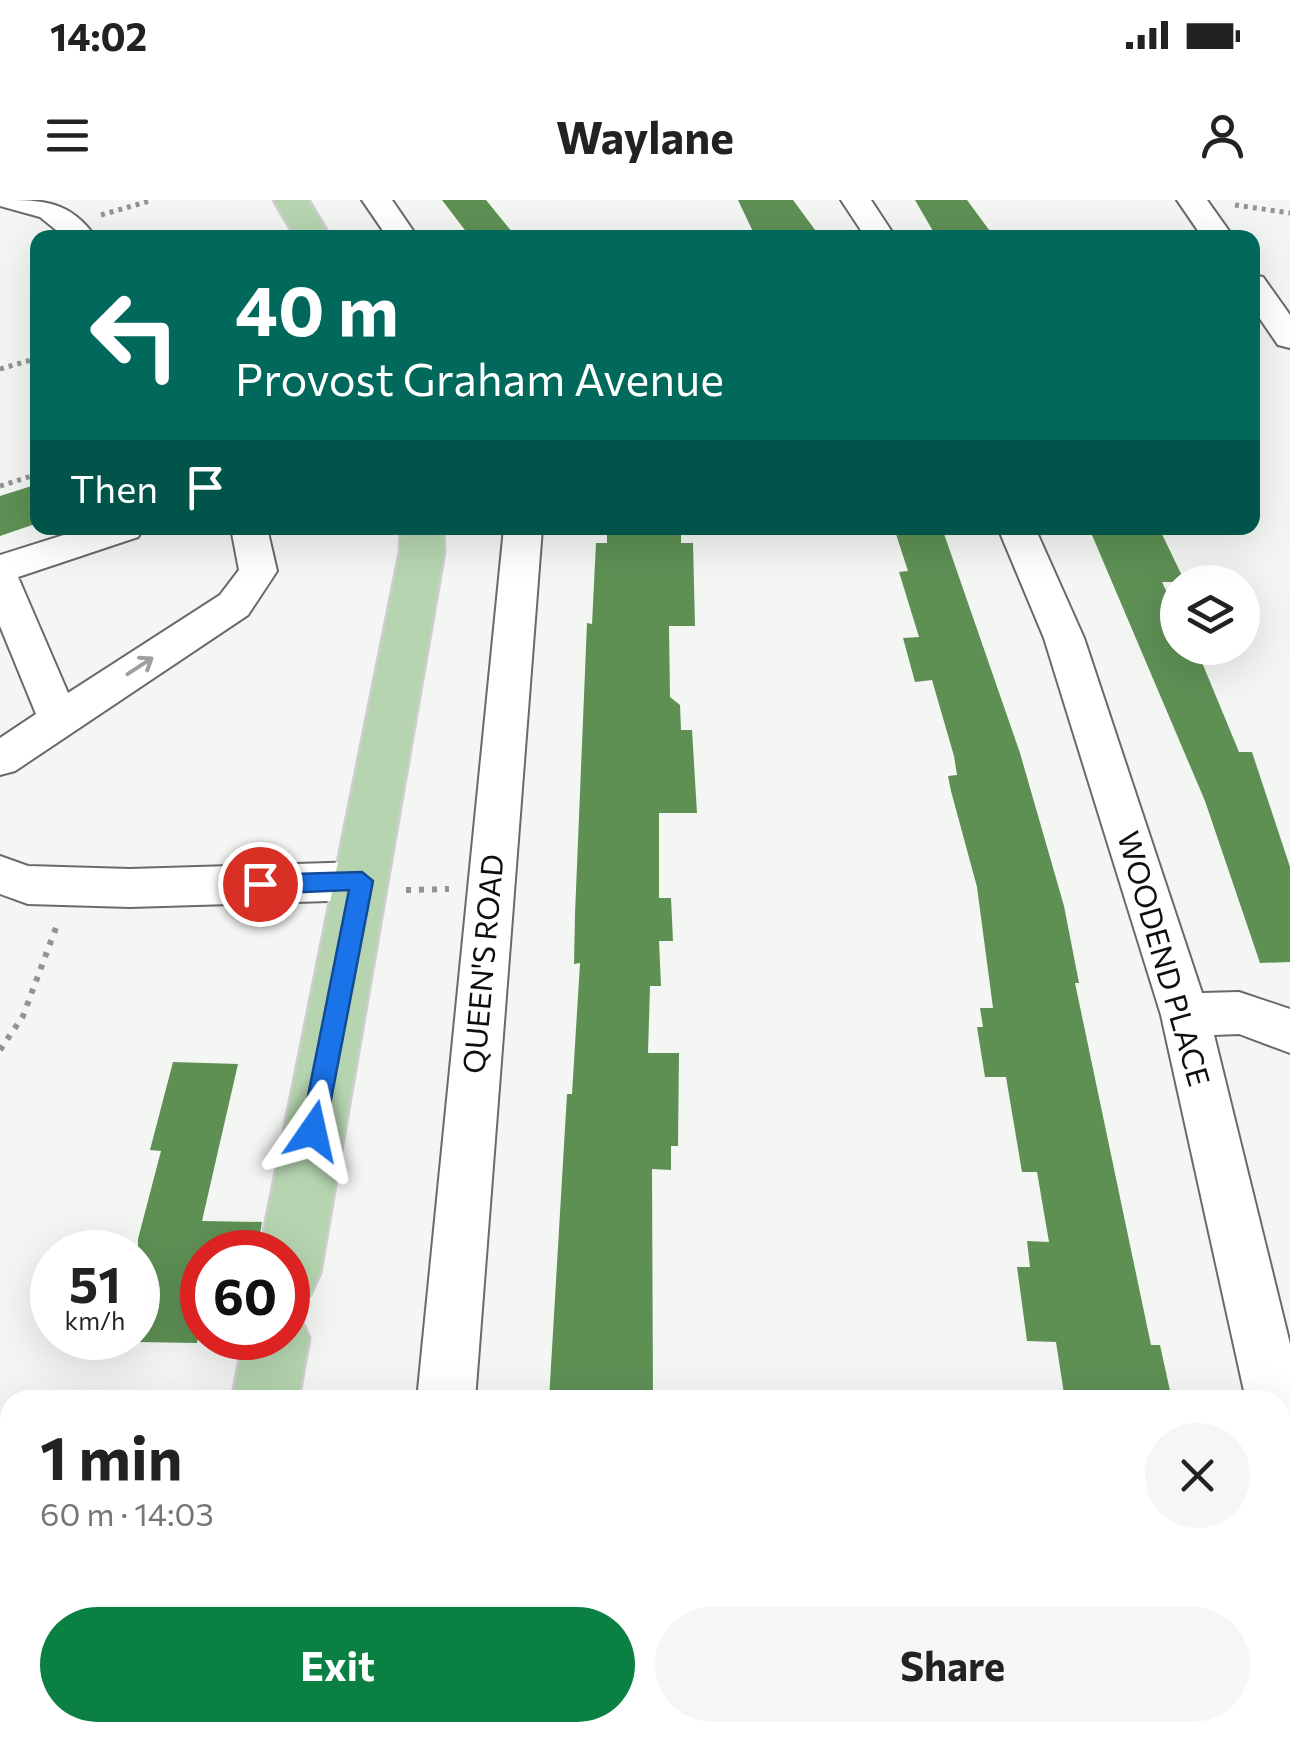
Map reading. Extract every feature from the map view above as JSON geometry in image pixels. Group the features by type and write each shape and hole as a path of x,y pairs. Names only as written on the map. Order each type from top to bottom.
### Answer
{"main road":[{"path":"297,201 310,230"},
{"path":"296,1230 422,552 422,535"},
{"path":"267,1390 272,1360"}],"street":[{"path":"10,200 57,212 77,230"},
{"path":"376,200 397,230"},
{"path":"856,200 876,230"},
{"path":"1207,201 1217,230"},
{"path":"1267,290 1290,338"},
{"path":"0,569 104,535"},
{"path":"0,759 234,606 258,572 250,535"},
{"name":"QUEEN'S ROAD","path":"447,1390 521,535"},
{"name":"WOODEND PLACE","path":"1021,535 1064,638 1185,1015 1273,1390"},
{"path":"0,578 58,718"},
{"path":"0,875 28,885 361,886"},
{"path":"1185,1015 1239,1013 1290,1031"}],"path":[{"path":"77,230 153,200"},
{"path":"1207,201 1290,213"},
{"path":"0,369 30,360"},
{"path":"0,486 30,477"},
{"path":"0,1050 23,1016 71,886"},
{"path":"361,886 490,888"}],"building":[{"path":"442,200 486,200 510,230 465,230"},
{"path":"738,200 793,200 815,230 752,230"},
{"path":"915,200 967,200 989,230 932,230"},
{"path":"30,487 30,526 0,536 0,496"},
{"path":"607,535 681,535 681,543 693,543 695,626 669,626 670,697 680,705 681,730 692,730 697,813 659,813 659,898 671,898 673,941 659,941 661,986 650,986 648,1053 679,1053 678,1146 671,1146 671,1170 652,1169 653,1390 550,1390 567,1094 572,1094 580,963 574,964 587,623 592,624 596,543 607,543"},
{"path":"896,535 944,535 1020,753 1064,906 1079,983 1075,983 1151,1345 1160,1345 1170,1390 1063,1390 1056,1342 1027,1341 1017,1267 1030,1267 1027,1241 1049,1242 1037,1172 1022,1172 1006,1077 985,1077 977,1027 983,1027 980,1008 993,1008 977,887 948,776 957,775 954,756 932,680 915,682 903,638 919,637 899,572 908,571"},
{"path":"1092,535 1162,535 1177,565 1160,565 1160,665 1203,665 1239,752 1252,752 1290,867 1290,962 1260,963 1205,801"},
{"path":"173,1062 238,1064 202,1221 262,1222 261,1230 180,1230 180,1343 160,1342 160,1230 140,1230 161,1151 150,1150"}],"route":[{"path":"260,884 362,881 313,1131"}]}
